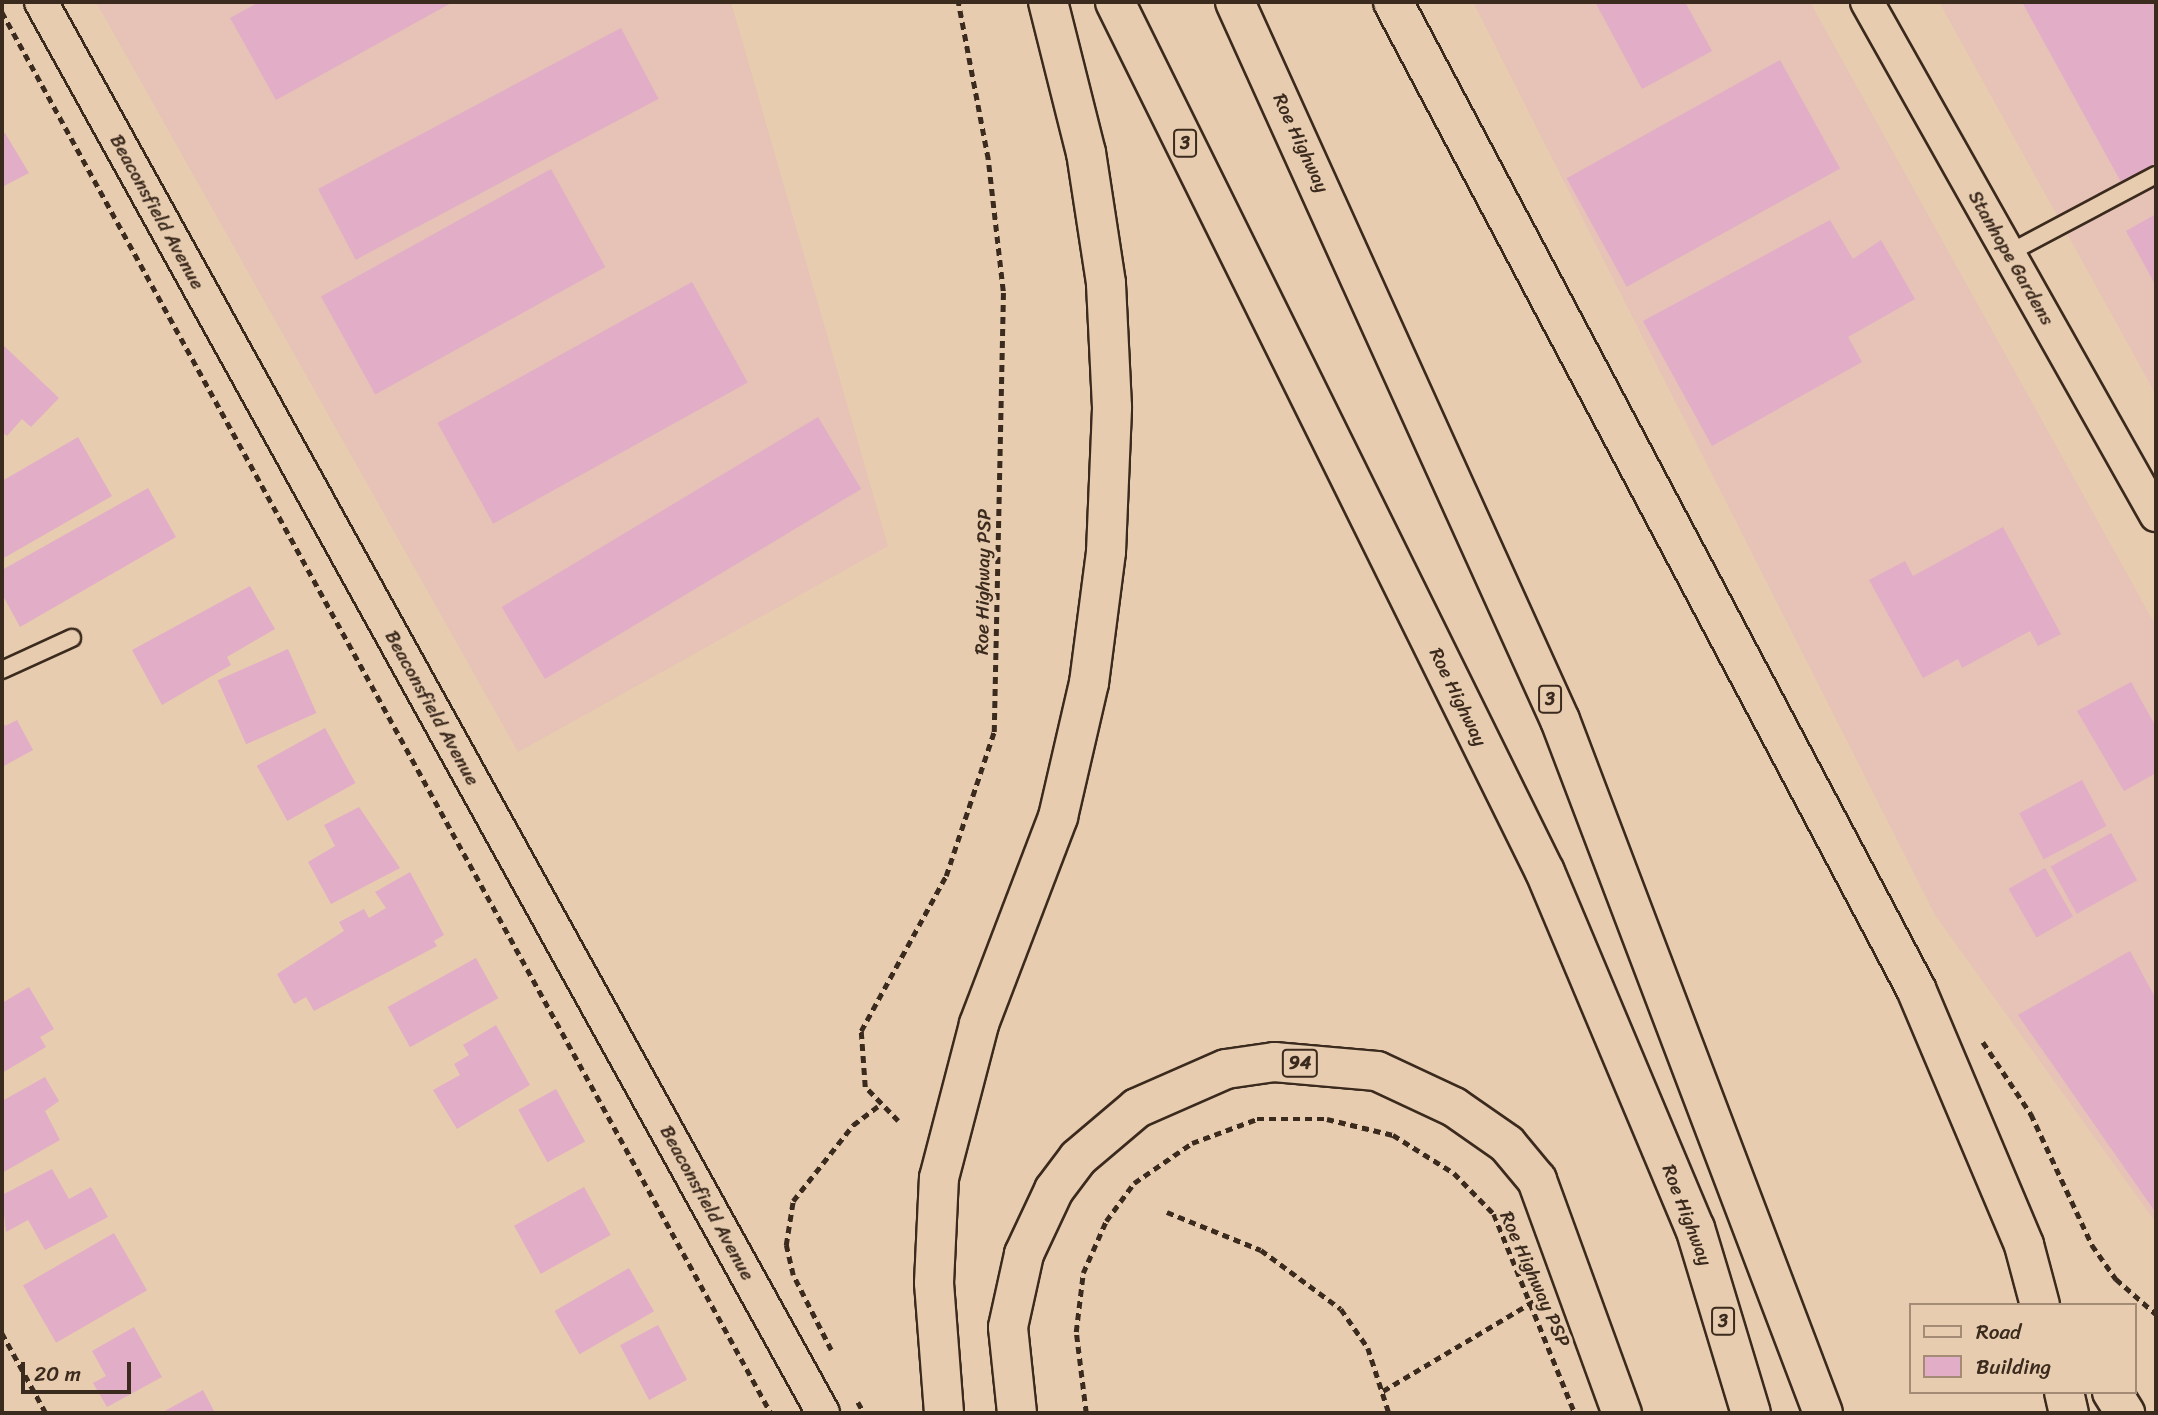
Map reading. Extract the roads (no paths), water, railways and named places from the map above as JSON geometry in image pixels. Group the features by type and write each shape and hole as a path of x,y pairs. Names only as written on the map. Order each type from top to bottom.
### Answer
{"highway":[{"path":"944,1413 934,1283 939,1178 979,1024 1058,817 1089,684 1107,552 1112,407 1106,283 1086,153 1048,2"},
{"name":"Roe Highway","path":"1115,2 1545,872 1695,1228 1751,1413"},
{"name":"Roe Highway","path":"1235,2 1560,720 1823,1413"},
{"path":"1393,2 1916,989 2024,1245 2039,1303"},
{"name":"94","path":"1017,1413 1007,1327 1016,1286 1037,1220 1078,1158 1138,1108 1180,1086 1226,1069 1287,1062 1377,1071 1454,1107 1507,1144 1537,1180 1622,1413"},
{"path":"2024,1245 2060,1303"},
{"path":"2064,1394 2069,1413"},
{"path":"2113,1394 2125,1413"}],"street":[{"name":"Beaconsfield Avenue","path":"41,2 823,1413"},
{"name":"Stanhope Gardens","path":"1867,2 2156,515"}],"lane":[{"path":"2009,253 2156,175"},
{"path":"2,670 72,638"}]}
